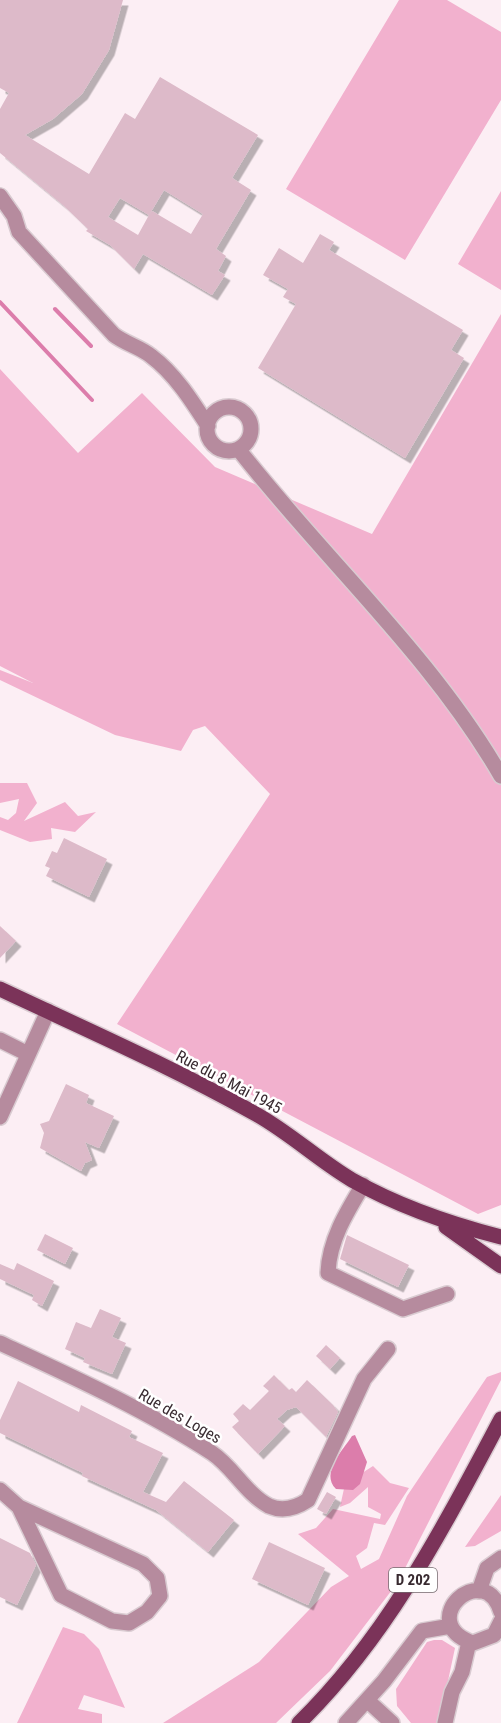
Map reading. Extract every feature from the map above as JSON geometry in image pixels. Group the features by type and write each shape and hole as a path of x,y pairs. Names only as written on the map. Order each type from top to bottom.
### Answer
{"main road":[{"name":"Rue du 8 Mai 1945","path":"0,989 223,1096 266,1120 318,1158 363,1185 434,1218"},
{"path":"434,1218 501,1237"},
{"path":"434,1218 501,1266"},
{"name":"D 202","path":"299,1723 356,1663 413,1581 501,1419"}],"street":[{"path":"0,196 14,216 19,232 114,335 125,344 150,355 187,393 208,426"},
{"path":"187,393 222,409 242,411 250,423 249,438 239,450 228,451 215,446 208,434 208,426 216,412 222,409"},
{"path":"239,450 448,696 480,740 501,776"},
{"path":"0,1117 48,1011"},
{"path":"0,1040 28,1054"},
{"path":"363,1185 337,1232 328,1254 328,1273 403,1309 447,1294"},
{"name":"Rue des Loges","path":"0,1343 101,1391 193,1442 214,1455 269,1506 284,1509 298,1507 308,1500 364,1379 388,1349"},
{"path":"0,1490 19,1506 143,1564 158,1578 160,1596 147,1612 129,1623 112,1621 61,1595 19,1506"},
{"path":"479,1591 487,1568 501,1558"},
{"path":"500,1607 487,1593 470,1591 455,1600 451,1608 451,1626 460,1637 469,1642 488,1639 500,1627"},
{"path":"346,1723 368,1701 422,1631 451,1626"},
{"path":"445,1723 452,1692 462,1672 469,1642"},
{"path":"368,1701 392,1723"}],"shaded area":[{"path":"399,0 447,0 501,32 501,100 405,260 286,189"},
{"path":"501,191 501,290 458,264"},
{"path":"501,314 501,1205 478,1214 117,1024 270,794 205,726 193,730 181,751 115,735 0,680 0,670 33,683 0,666 0,369 78,453 142,393 215,467 372,534"},
{"path":"0,783 27,783 37,803 24,821 65,802 78,816 96,812 75,832 51,828 52,839 30,842 0,830 0,817 8,820 16,813 19,799 0,803"},
{"path":"501,1372 501,1380 398,1582 330,1671 276,1723 163,1723 259,1662 331,1587 349,1576 298,1534 316,1528 333,1509 380,1519 381,1514 368,1507 368,1487 350,1503 340,1507 345,1484 373,1466 390,1483 409,1488 385,1525 374,1523 367,1548 356,1556 361,1569 379,1559 407,1496 487,1377"},
{"path":"355,1435 367,1462 360,1484 353,1490 336,1489 330,1476 332,1469 339,1455"},
{"path":"501,1495 501,1531 475,1546 465,1547"},
{"path":"63,1627 84,1634 99,1649 125,1708 84,1695 78,1709 102,1714 102,1723 17,1723"},
{"path":"442,1640 455,1648 439,1723 411,1723 397,1706 396,1689 427,1642"}],"building":[{"path":"0,0 123,0 109,50 82,94 53,119 25,135 89,174 125,113 135,119 160,77 258,135 232,178 251,190 216,249 226,256 218,271 225,275 212,295 143,254 134,269 110,245 86,231 88,229 63,205 0,153 0,109 9,93 0,88","holes":["164,190 203,214 191,234 152,211 149,215","120,198 149,215 138,235 108,217"]},
{"path":"320,234 334,242 329,250 463,330 451,350 464,358 405,458 258,368 296,304 283,297 288,289 263,275 279,248 303,263"},
{"path":"64,838 107,859 89,897 46,876 50,868 45,866 52,851 57,853"},
{"path":"0,926 16,941 0,958"},
{"path":"66,1084 89,1095 86,1103 114,1116 99,1148 85,1142 92,1160 85,1163 81,1171 40,1148 44,1133 40,1124 49,1121"},
{"path":"45,1234 73,1248 65,1264 37,1250"},
{"path":"347,1235 409,1265 398,1287 340,1259"},
{"path":"17,1263 54,1281 42,1306 32,1300 34,1295 0,1279 0,1264 14,1270"},
{"path":"100,1309 121,1318 112,1337 126,1343 112,1374 83,1362 85,1358 65,1349 76,1322 91,1328"},
{"path":"326,1345 340,1358 330,1369 316,1356"},
{"path":"274,1375 289,1390 292,1388 296,1392 307,1380 333,1405 338,1412 326,1437 296,1407 287,1410 277,1419 285,1426 258,1454 232,1427 239,1421 233,1414 243,1404 250,1410 269,1391 263,1386"},
{"path":"18,1381 79,1412 81,1405 132,1431 129,1437 163,1453 143,1492 166,1502 184,1481 234,1520 208,1552 156,1510 82,1476 83,1473 0,1433 0,1420"},
{"path":"327,1492 336,1497 326,1514 317,1509"},
{"path":"0,1538 30,1553 36,1565 17,1605 0,1597"},
{"path":"269,1542 325,1568 308,1605 252,1579"}],"waterway":[{"path":"0,302 92,400"},
{"path":"55,309 91,346"}]}
